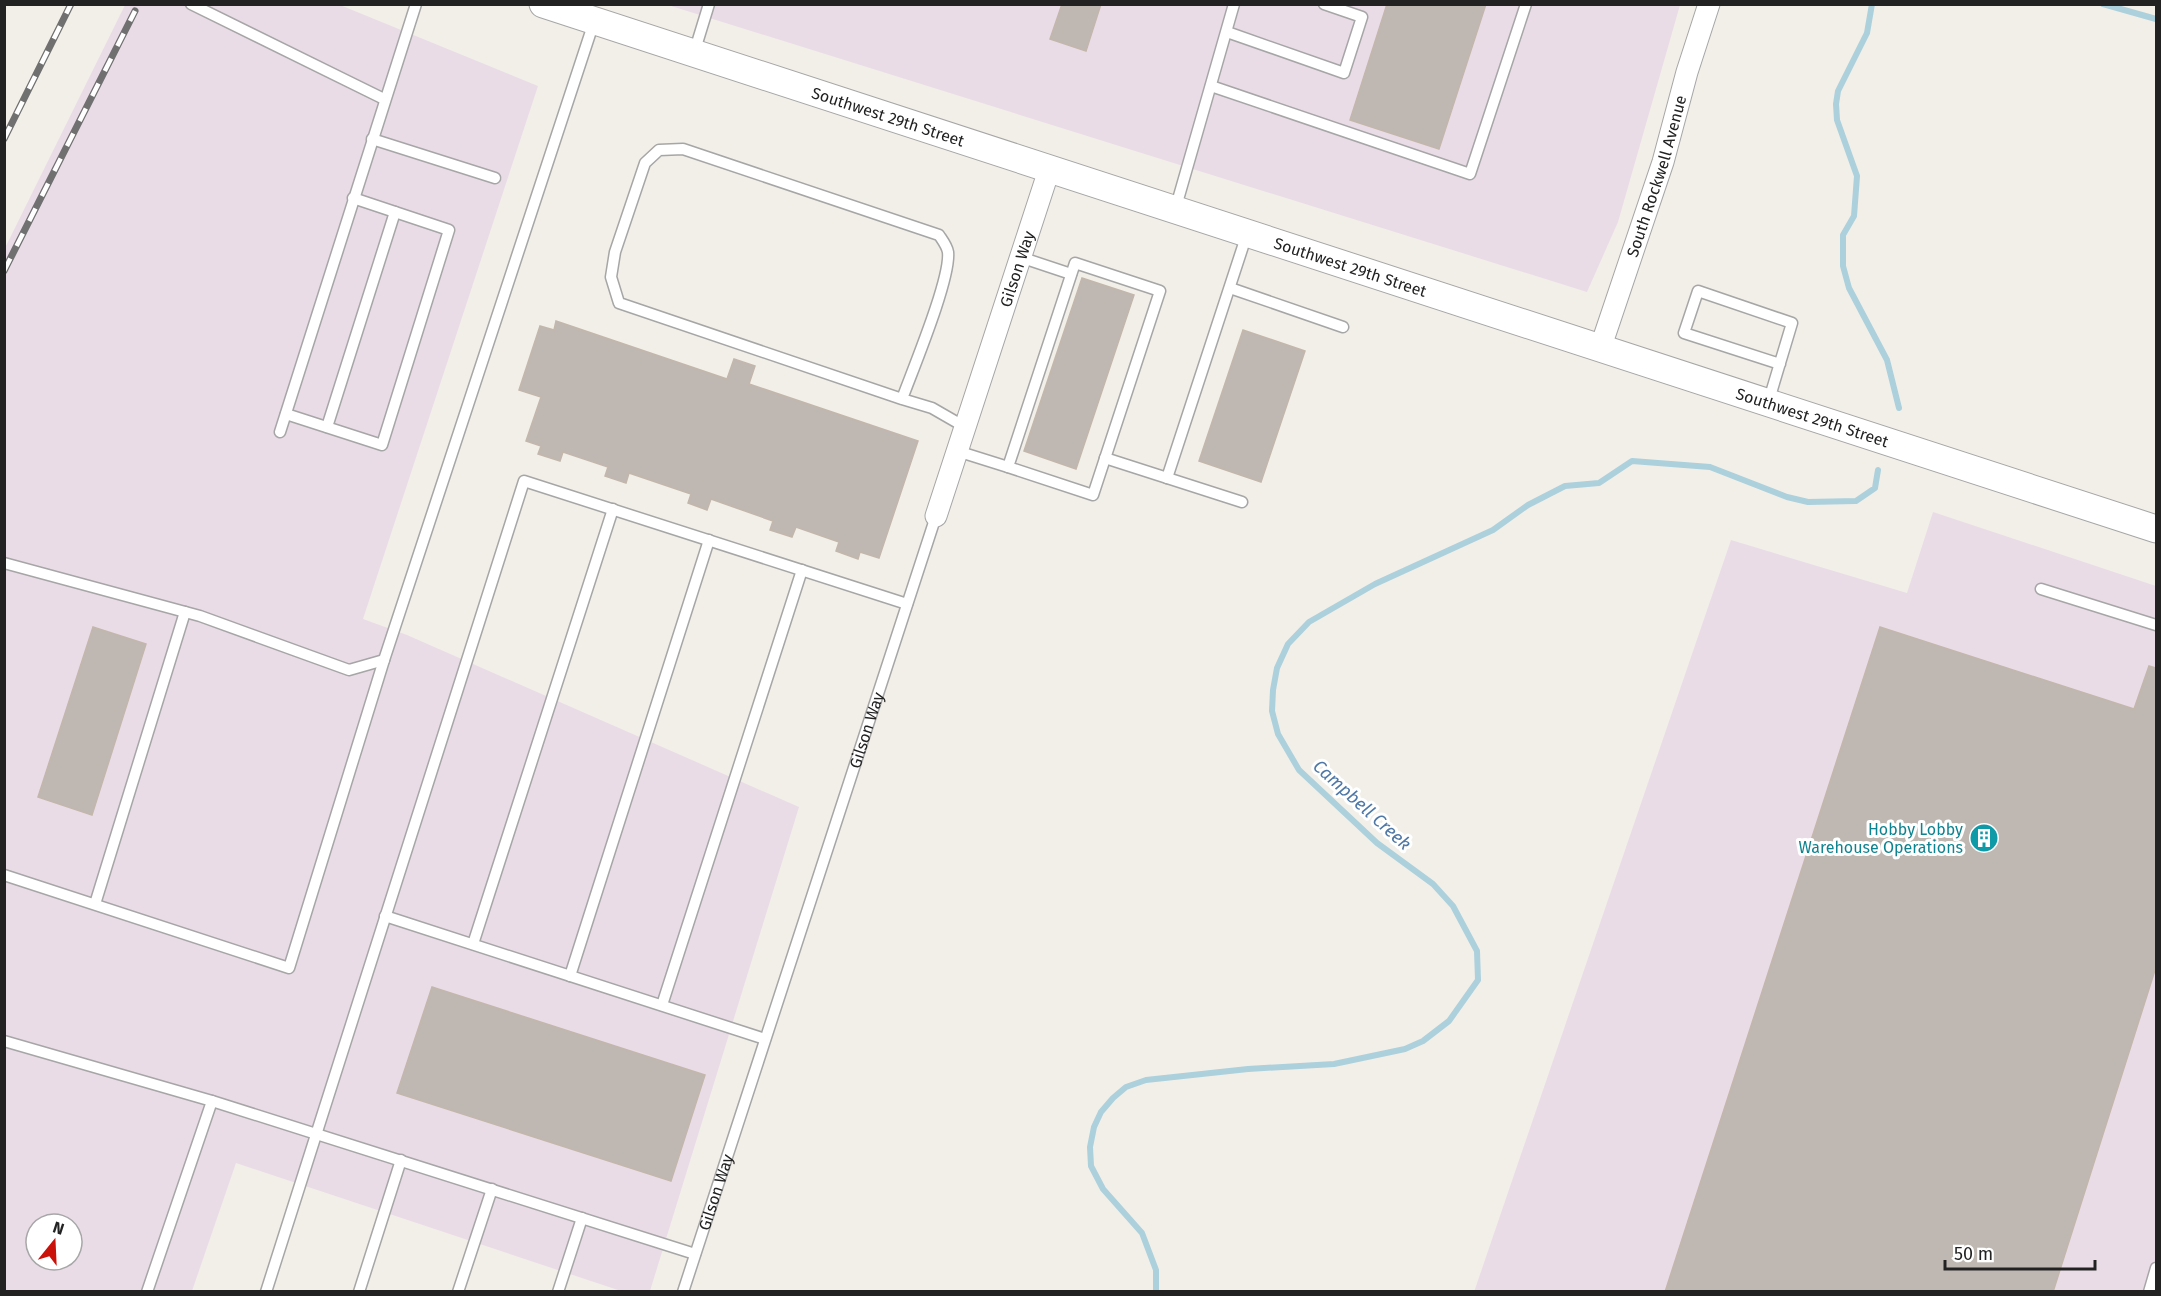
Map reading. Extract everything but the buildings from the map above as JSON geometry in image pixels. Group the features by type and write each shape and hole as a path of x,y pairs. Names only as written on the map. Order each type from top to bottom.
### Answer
{"street":[{"name":"Southwest 29th Street","path":"543,4 594,15 694,54 2157,529"},
{"name":"South Rockwell Avenue","path":"1600,349 1663,162 1687,72 1709,4"},
{"name":"Gilson Way","path":"936,516 1049,170"}],"lane":[{"path":"191,4 384,99"},
{"path":"280,432 416,4"},
{"path":"694,54 709,4"},
{"path":"1175,211 1234,4"},
{"path":"1227,32 1344,73 1362,17 1324,4"},
{"path":"1211,86 1470,174 1526,4"},
{"path":"4,874 289,968 384,660 594,15"},
{"path":"372,139 495,178"},
{"path":"902,399 946,268 948,248 939,236 683,149 659,150 645,163 615,252 611,277 619,303 902,399 932,408 965,427"},
{"path":"286,414 382,445 386,434 449,230 353,198"},
{"path":"327,427 395,212"},
{"path":"1167,478 1248,234"},
{"path":"1020,257 1071,274"},
{"path":"957,451 1093,495 1160,291 1075,263 1008,467"},
{"path":"1230,288 1343,327"},
{"path":"1768,403 1780,364 1792,323 1698,291 1684,333 1780,364"},
{"path":"1105,458 1242,502"},
{"path":"266,1292 524,481 907,604"},
{"path":"473,944 613,509"},
{"name":"Gilson Way","path":"683,1292 936,516"},
{"path":"570,976 709,540"},
{"path":"4,563 185,612 348,670 384,660"},
{"path":"662,1005 802,570"},
{"path":"2041,589 2157,625"},
{"path":"95,904 185,612"},
{"path":"385,916 765,1039"},
{"path":"4,1041 316,1132 695,1254"},
{"path":"147,1292 212,1101"},
{"path":"359,1292 401,1160"},
{"path":"458,1292 492,1189"},
{"path":"558,1292 582,1218"},
{"path":"2149,1292 2157,1268"}],"shaded area":[{"path":"125,5 340,5 538,86 363,619 407,635 799,807 650,1291 621,1291 236,1163 192,1291 5,1291 4,250"},
{"path":"668,5 1680,5 1618,222 1587,292"},
{"path":"1933,512 2156,586 2156,1291 1474,1292 1731,540 1907,593"}],"waterway":[{"name":"Campbell Creek","path":"1872,4 1867,33 1838,91 1836,104 1837,120 1857,176 1854,216 1843,235 1843,266 1849,288 1887,360 1899,408"},
{"name":"Campbell Creek","path":"2103,4 2156,19"},
{"name":"Campbell Creek","path":"1156,1292 1156,1270 1142,1233 1103,1189 1091,1166 1090,1147 1094,1127 1101,1112 1113,1098 1126,1087 1146,1080 1248,1069 1334,1064 1405,1049 1423,1041 1449,1021 1478,980 1477,951 1453,906 1433,884 1377,843 1299,770 1278,734 1272,711 1273,690 1277,668 1288,644 1309,622 1375,584 1493,530 1528,505 1565,486 1599,483 1632,461 1710,467 1787,497 1808,502 1856,501 1875,488 1878,470"}],"railway":[{"path":"4,139 71,4"},
{"path":"4,271 135,11"}],"place":[{"name":"Hobby Lobby Warehouse Operations","path":"1984,838"}]}
